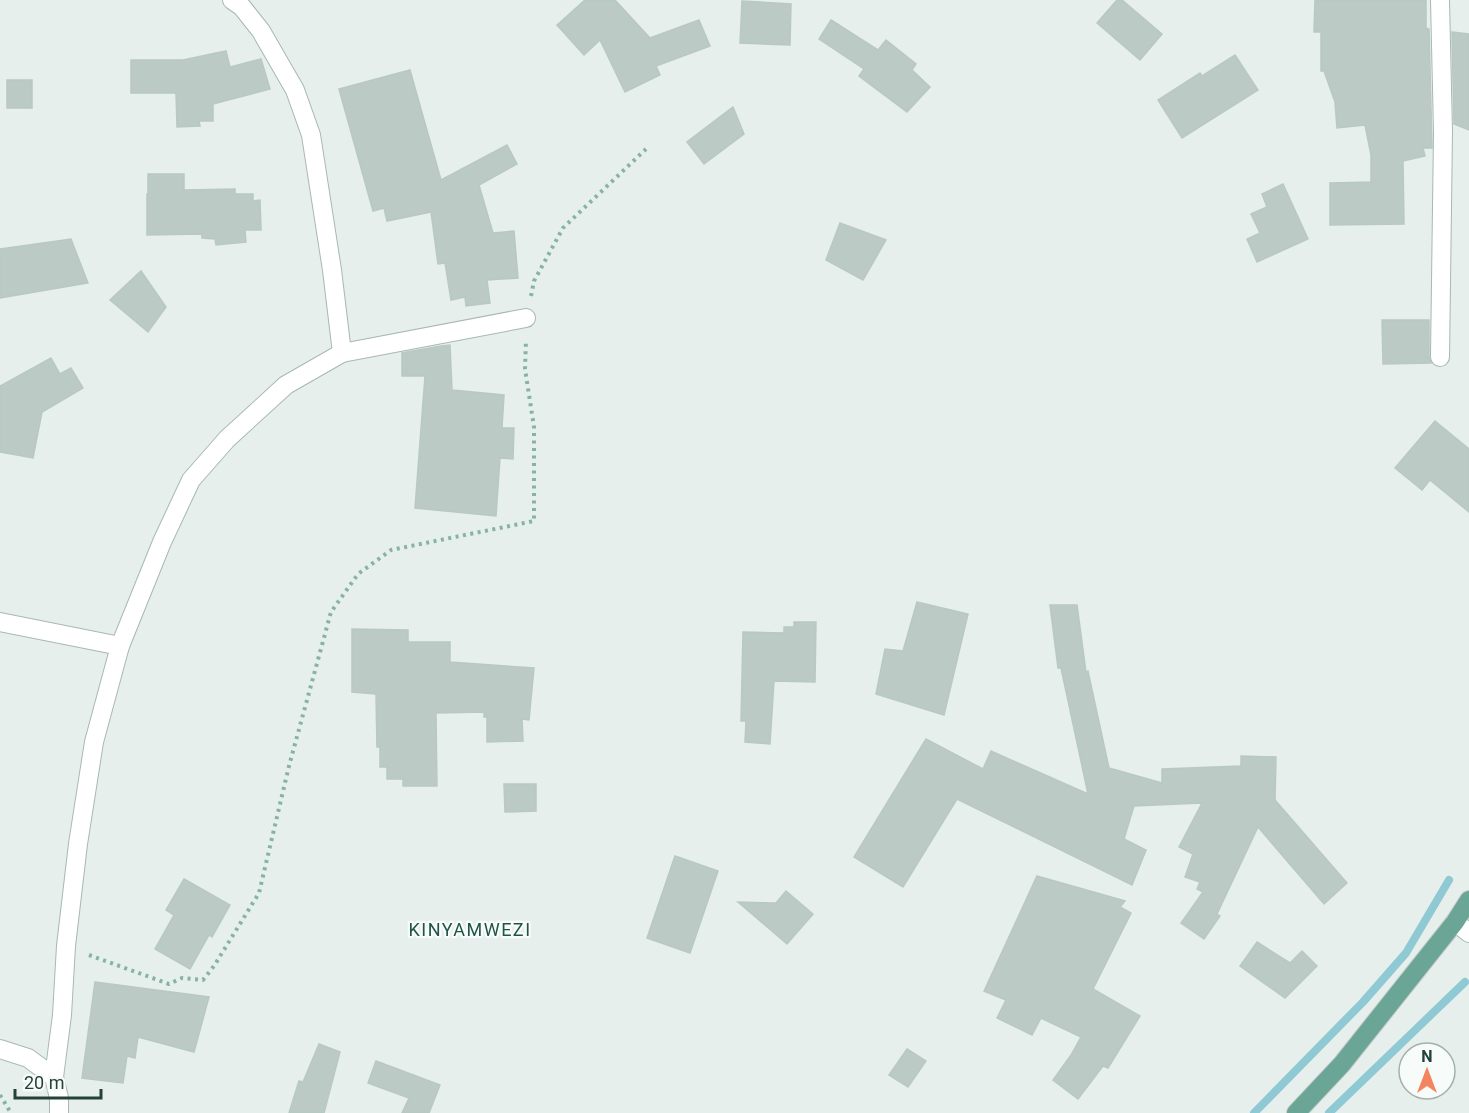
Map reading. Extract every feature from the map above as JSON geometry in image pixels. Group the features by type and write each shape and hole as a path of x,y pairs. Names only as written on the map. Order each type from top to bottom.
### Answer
{"main road":[{"path":"1296,1113 1462,928 1469,900"}],"street":[{"path":"232,0 242,7 261,31 284,70 295,90 311,135 342,353"},
{"path":"1440,0 1443,132 1440,357"},
{"path":"58,1113 59,1098 54,1077 62,1015 66,946 78,844 94,742 120,646 162,542 191,480 227,439 286,385 342,353 526,318"},
{"path":"0,622 120,646"},
{"path":"0,1049 28,1058 54,1077"}],"path":[{"path":"66,946 169,984 182,978 203,980 214,966 259,893 289,766 331,612 358,574 391,550 534,521 534,427 525,369 526,318 534,281 563,228 646,149"},
{"path":"0,1095 11,1113"}],"building":[{"path":"585,0 615,0 650,38 699,20 710,46 656,66 660,75 625,92 600,40 584,55 557,25"},
{"path":"1117,0 1122,0 1162,34 1140,60 1097,23"},
{"path":"1315,0 1426,0 1426,28 1429,29 1432,148 1423,148 1425,156 1403,161 1404,224 1330,225 1330,183 1371,182 1371,155 1365,125 1337,128 1335,102 1324,71 1321,71 1321,32 1314,32"},
{"path":"742,1 791,4 790,45 740,43"},
{"path":"831,20 878,50 886,40 916,64 912,70 930,87 907,112 859,76 864,69 819,39"},
{"path":"1452,32 1469,34 1469,130 1454,124"},
{"path":"226,51 230,67 261,59 270,89 213,104 213,121 199,121 200,126 177,127 176,93 131,93 131,60 183,60"},
{"path":"1235,55 1258,90 1182,138 1158,100 1200,73 1202,76"},
{"path":"410,70 441,180 507,145 517,164 479,185 493,233 514,231 518,278 487,280 490,303 466,306 465,297 451,300 445,263 438,264 431,212 387,221 384,208 373,211 339,89"},
{"path":"7,80 32,80 32,108 7,108"},
{"path":"733,107 744,134 704,164 687,142"},
{"path":"148,174 184,174 184,190 235,189 235,194 253,194 253,201 260,200 261,230 245,230 246,242 216,245 215,239 202,238 202,234 147,235"},
{"path":"1283,184 1308,239 1257,262 1247,239 1260,233 1251,214 1267,207 1262,194"},
{"path":"840,223 886,240 863,280 826,260"},
{"path":"71,239 88,283 0,298 0,249"},
{"path":"141,271 166,307 148,332 110,300"},
{"path":"1382,320 1429,320 1431,363 1383,364"},
{"path":"450,345 452,390 504,395 502,428 514,428 513,459 500,458 496,516 415,508 425,376 402,376 402,353"},
{"path":"51,358 60,374 71,368 83,388 42,412 33,458 0,452 0,386"},
{"path":"1435,421 1469,449 1469,512 1430,480 1422,490 1395,468"},
{"path":"917,602 968,614 944,715 876,694 885,649 903,651"},
{"path":"1050,605 1077,605 1086,672 1088,671 1109,768 1162,783 1162,769 1241,766 1241,756 1276,757 1275,800 1347,883 1324,904 1258,827 1217,914 1220,916 1204,939 1181,923 1203,892 1197,889 1200,882 1185,877 1193,854 1179,847 1202,803 1134,806 1124,839 1146,850 1132,885 957,799 903,887 854,857 926,739 983,769 991,751 1088,794 1061,668 1058,668"},
{"path":"794,622 816,622 815,682 774,681 770,744 745,742 746,721 741,721 743,632 784,633 784,627 794,627"},
{"path":"352,629 408,630 408,642 450,642 450,662 534,668 529,720 522,719 523,741 487,742 487,717 484,717 484,712 436,713 437,786 403,786 403,779 387,779 387,767 380,767 380,747 377,747 376,694 352,692"},
{"path":"504,784 536,784 536,811 505,812"},
{"path":"675,856 718,871 690,953 647,938"},
{"path":"1037,876 1125,901 1120,907 1131,913 1093,989 1140,1016 1108,1068 1103,1066 1078,1099 1053,1080 1081,1037 1041,1018 1032,1035 997,1018 1006,1000 984,991"},
{"path":"184,879 230,905 212,937 209,935 190,969 155,949 174,915 166,910"},
{"path":"786,891 813,914 787,944 738,902 776,903"},
{"path":"1257,942 1290,963 1302,951 1317,966 1285,998 1240,966"},
{"path":"95,982 209,997 194,1052 138,1037 135,1058 127,1056 123,1083 82,1078"},
{"path":"319,1044 340,1052 324,1113 289,1113 299,1081 303,1082"},
{"path":"907,1049 926,1061 908,1087 889,1075"},
{"path":"376,1061 440,1085 429,1113 402,1113 409,1098 368,1083"}],"waterway":[{"path":"1254,1113 1363,1002 1406,953 1449,880"},
{"path":"1329,1113 1465,982"}],"district":[{"name":"KINYAMWEZI","path":"470,929"}]}
